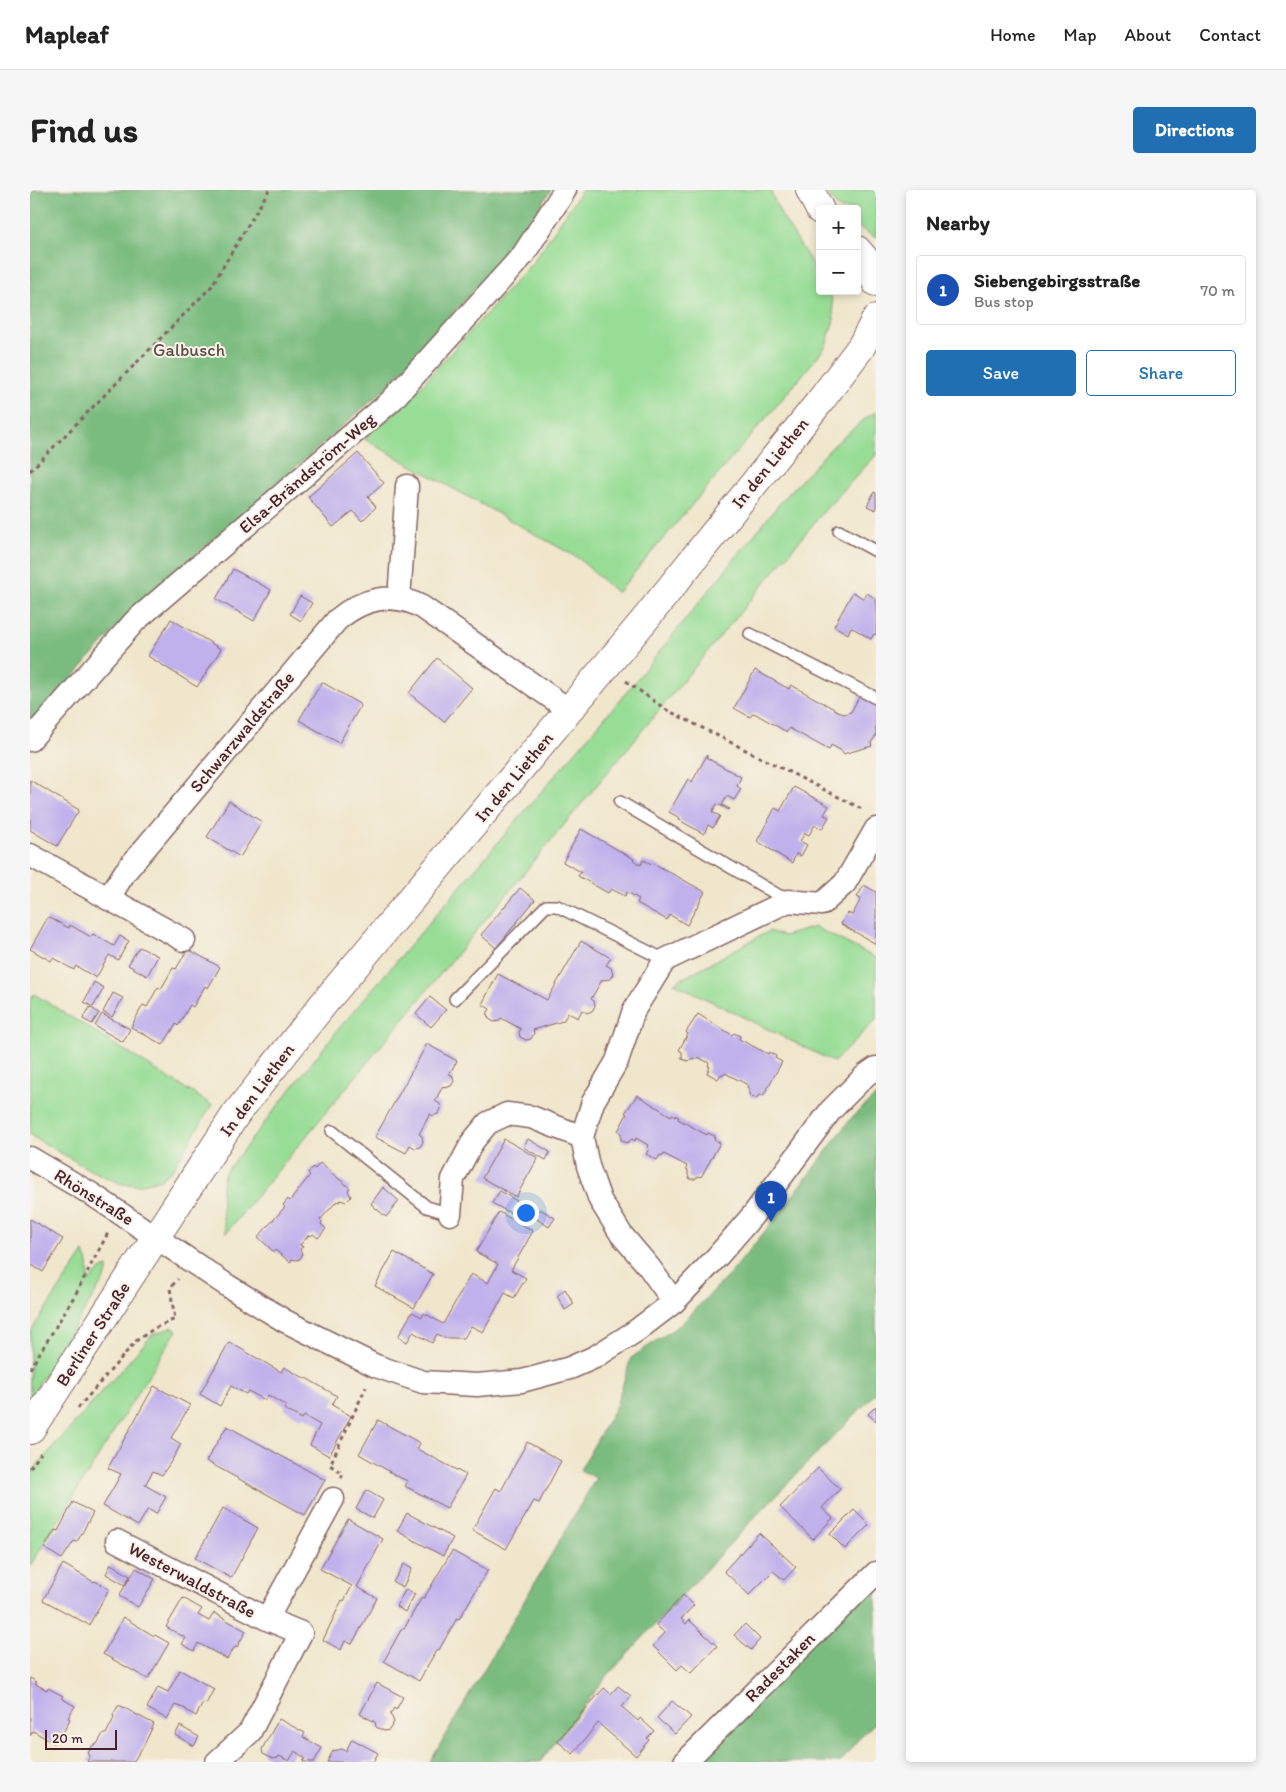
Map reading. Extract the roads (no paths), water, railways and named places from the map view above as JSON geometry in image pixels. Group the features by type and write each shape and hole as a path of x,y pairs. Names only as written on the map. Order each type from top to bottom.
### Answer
{"street":[{"name":"Elsa-Brändström-Weg","path":"30,740 135,620 391,400 523,254 565,190"},
{"path":"810,190 818,205"},
{"path":"861,255 876,282"},
{"name":"In den Liethen","path":"156,1238 236,1114 325,1002 607,665 821,400 861,347 876,319"},
{"path":"399,598 407,486"},
{"name":"Schwarzwaldstraße","path":"108,898 125,872 337,620 351,608 375,600 399,598 410,601 422,607 569,710"},
{"path":"674,1302 622,1234 600,1200 588,1166 582,1137 593,1102 617,1061 634,1010 665,960 788,900 822,904 845,883 872,820"},
{"path":"30,854 184,940"},
{"name":"Rhönstraße","path":"30,1158 119,1212 228,1286 285,1321 376,1366 423,1382 477,1386 522,1381 570,1368 595,1357 636,1331 674,1302 716,1258 746,1222 831,1110 866,1075 876,1068"},
{"path":"450,1214 453,1179 473,1141 488,1124 507,1114 531,1117 582,1137"},
{"name":"Berliner Straße","path":"36,1441 156,1238"},
{"name":"Westerwaldstraße","path":"267,1619 333,1499"},
{"name":"Westerwaldstraße","path":"117,1541 267,1619 301,1633 250,1732 217,1762"},
{"name":"Radestaken","path":"685,1762 876,1573"}],"lane":[{"path":"839,531 876,552"},
{"path":"750,634 876,698"},
{"path":"620,802 788,900"},
{"path":"455,999 546,906 557,906 665,960"},
{"path":"332,1131 427,1207 450,1214"}],"place":[{"name":"Siebengebirgsstraße","path":"771,1222"}],"park label":[{"name":"Galbusch","path":"189,350"}]}
